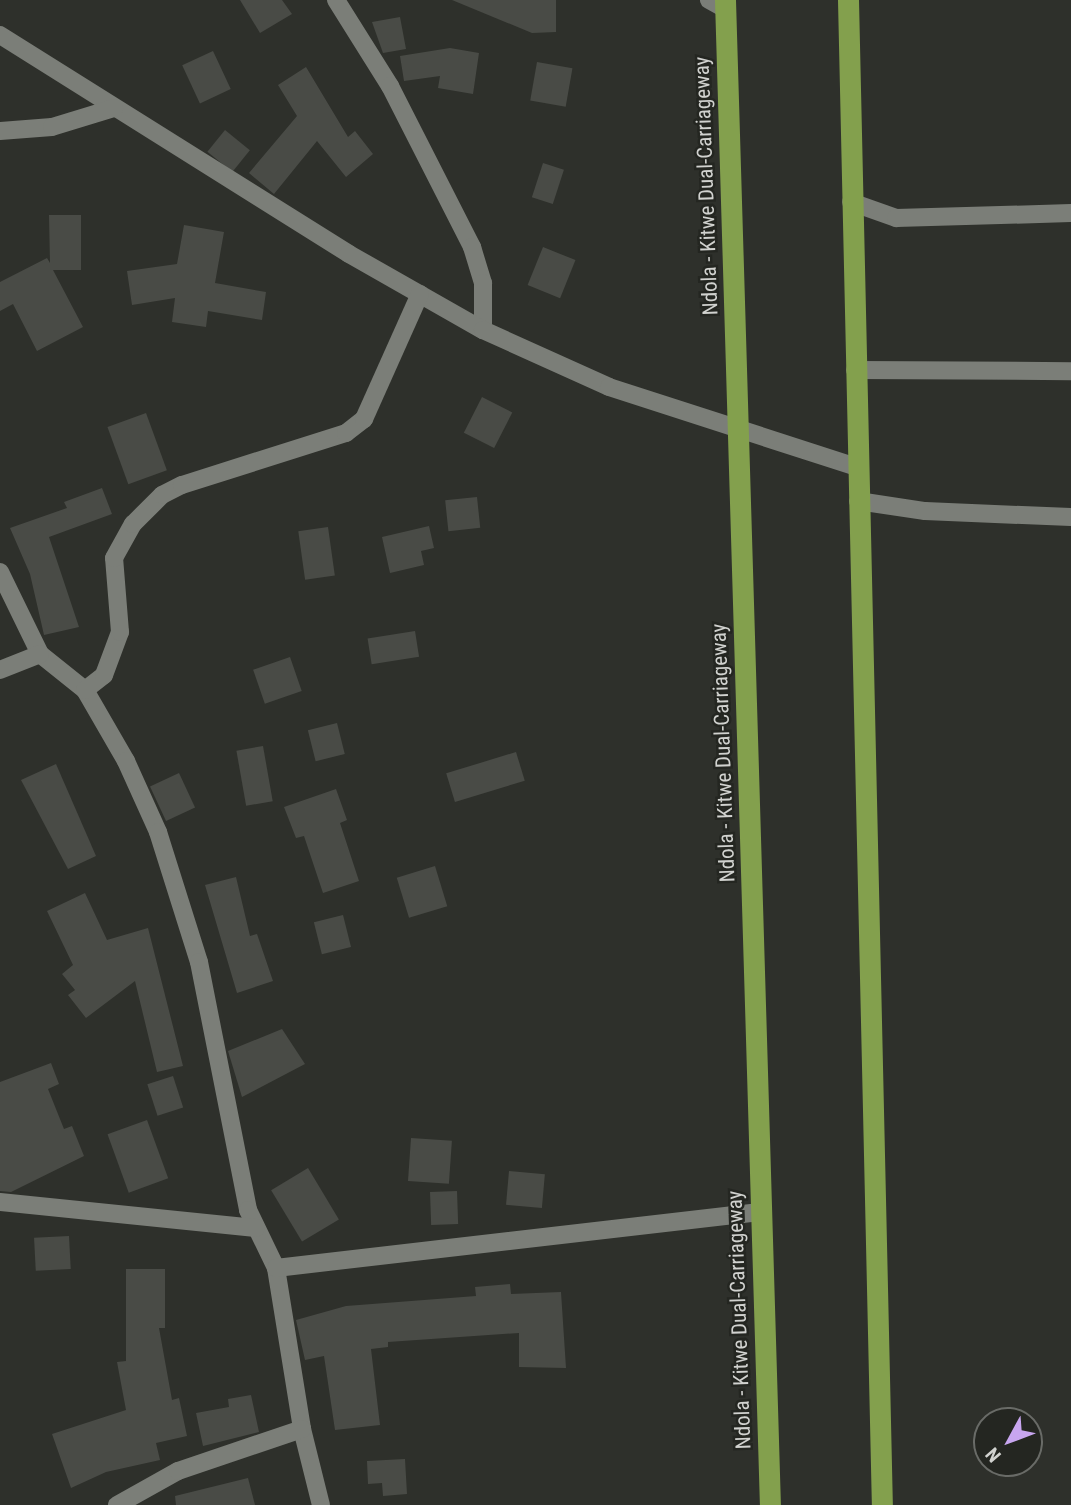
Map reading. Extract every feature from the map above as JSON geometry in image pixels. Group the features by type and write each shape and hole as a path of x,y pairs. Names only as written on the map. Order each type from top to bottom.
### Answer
{"highway":[{"path":"848,0 882,1505"},
{"name":"Ndola - Kitwe Dual-Carriageway","path":"720,3 737,431 770,1505"}],"street":[{"path":"336,0 390,86 472,247 484,283 483,330"},
{"path":"0,35 114,108 483,330 609,387 737,431 857,467"},
{"path":"0,131 51,127 114,108"},
{"path":"851,202 896,218 1071,213"},
{"path":"85,690 104,675 120,632 114,558 133,524 162,495 182,485 346,433 364,419 420,294"},
{"path":"855,370 1071,371"},
{"path":"858,501 925,511 1071,517"},
{"path":"0,572 40,654 85,690 127,761 162,845 199,962 256,1228 276,1268 302,1429 321,1505"},
{"path":"0,670 40,654"},
{"path":"0,1202 256,1228"},
{"path":"276,1268 760,1212"},
{"path":"117,1505 178,1471 302,1429"}],"building":[{"path":"240,0 282,0 292,14 260,33"},
{"path":"452,0 556,0 556,32 532,33"},
{"path":"400,17 406,49 383,53 372,22"},
{"path":"450,48 479,53 473,94 438,88 440,76 404,81 400,56"},
{"path":"213,51 231,89 200,103 182,65"},
{"path":"537,62 572,68 566,107 530,100"},
{"path":"306,67 348,137 355,131 373,154 346,177 317,141 274,194 249,173 297,116 278,85"},
{"path":"225,130 250,150 232,172 207,152"},
{"path":"543,163 564,170 553,204 532,197"},
{"path":"49,215 81,215 81,270 53,270 83,327 37,351 13,304 0,311 0,282 47,258 50,263"},
{"path":"184,225 224,232 215,283 266,292 262,320 208,311 206,327 172,322 175,298 132,305 127,271 177,264"},
{"path":"543,247 575,260 560,298 528,285"},
{"path":"482,397 512,412 494,448 464,433"},
{"path":"146,413 167,470 128,484 107,427"},
{"path":"102,488 112,514 49,537 79,627 44,635 30,574 10,528 67,508 64,502"},
{"path":"477,497 480,528 448,531 445,500"},
{"path":"429,526 434,548 421,551 424,565 390,573 382,537"},
{"path":"328,527 335,576 305,580 298,531"},
{"path":"415,631 419,657 372,664 368,639"},
{"path":"290,657 302,691 265,704 253,670"},
{"path":"337,723 345,754 316,761 308,730"},
{"path":"263,746 273,801 246,806 236,751"},
{"path":"516,752 525,781 455,802 446,773"},
{"path":"56,764 96,856 68,869 21,780"},
{"path":"179,773 195,807 166,821 150,787"},
{"path":"336,789 347,820 340,823 359,881 323,893 304,836 296,838 284,807"},
{"path":"435,866 447,906 409,918 397,878"},
{"path":"236,877 250,936 257,934 273,981 237,993 205,885"},
{"path":"85,893 107,940 148,928 183,1066 157,1072 135,981 86,1018 68,995 75,990 62,974 73,965 47,911"},
{"path":"343,915 351,947 322,954 314,922"},
{"path":"282,1029 305,1064 242,1097 228,1051"},
{"path":"51,1063 59,1084 48,1089 64,1129 72,1126 84,1156 11,1192 0,1191 0,1082"},
{"path":"173,1076 183,1107 158,1116 147,1084"},
{"path":"147,1120 168,1178 129,1193 108,1134"},
{"path":"411,1138 452,1141 449,1184 408,1181"},
{"path":"308,1168 339,1219 302,1242 271,1190"},
{"path":"509,1171 545,1174 542,1208 506,1205"},
{"path":"457,1191 458,1224 431,1225 430,1192"},
{"path":"69,1236 71,1269 36,1271 34,1238"},
{"path":"126,1269 165,1269 165,1328 159,1328 172,1400 179,1398 187,1436 156,1443 160,1460 106,1472 71,1488 52,1434 126,1410 117,1362 126,1361"},
{"path":"510,1284 511,1294 561,1292 566,1368 519,1367 519,1333 388,1342 388,1347 371,1349 380,1425 335,1430 324,1356 305,1360 296,1320 346,1306 476,1296 475,1287"},
{"path":"251,1395 259,1432 203,1446 196,1413 229,1407 228,1399"},
{"path":"405,1459 407,1494 383,1496 382,1483 368,1484 367,1461"},
{"path":"248,1478 255,1505 176,1505 175,1496"}]}
